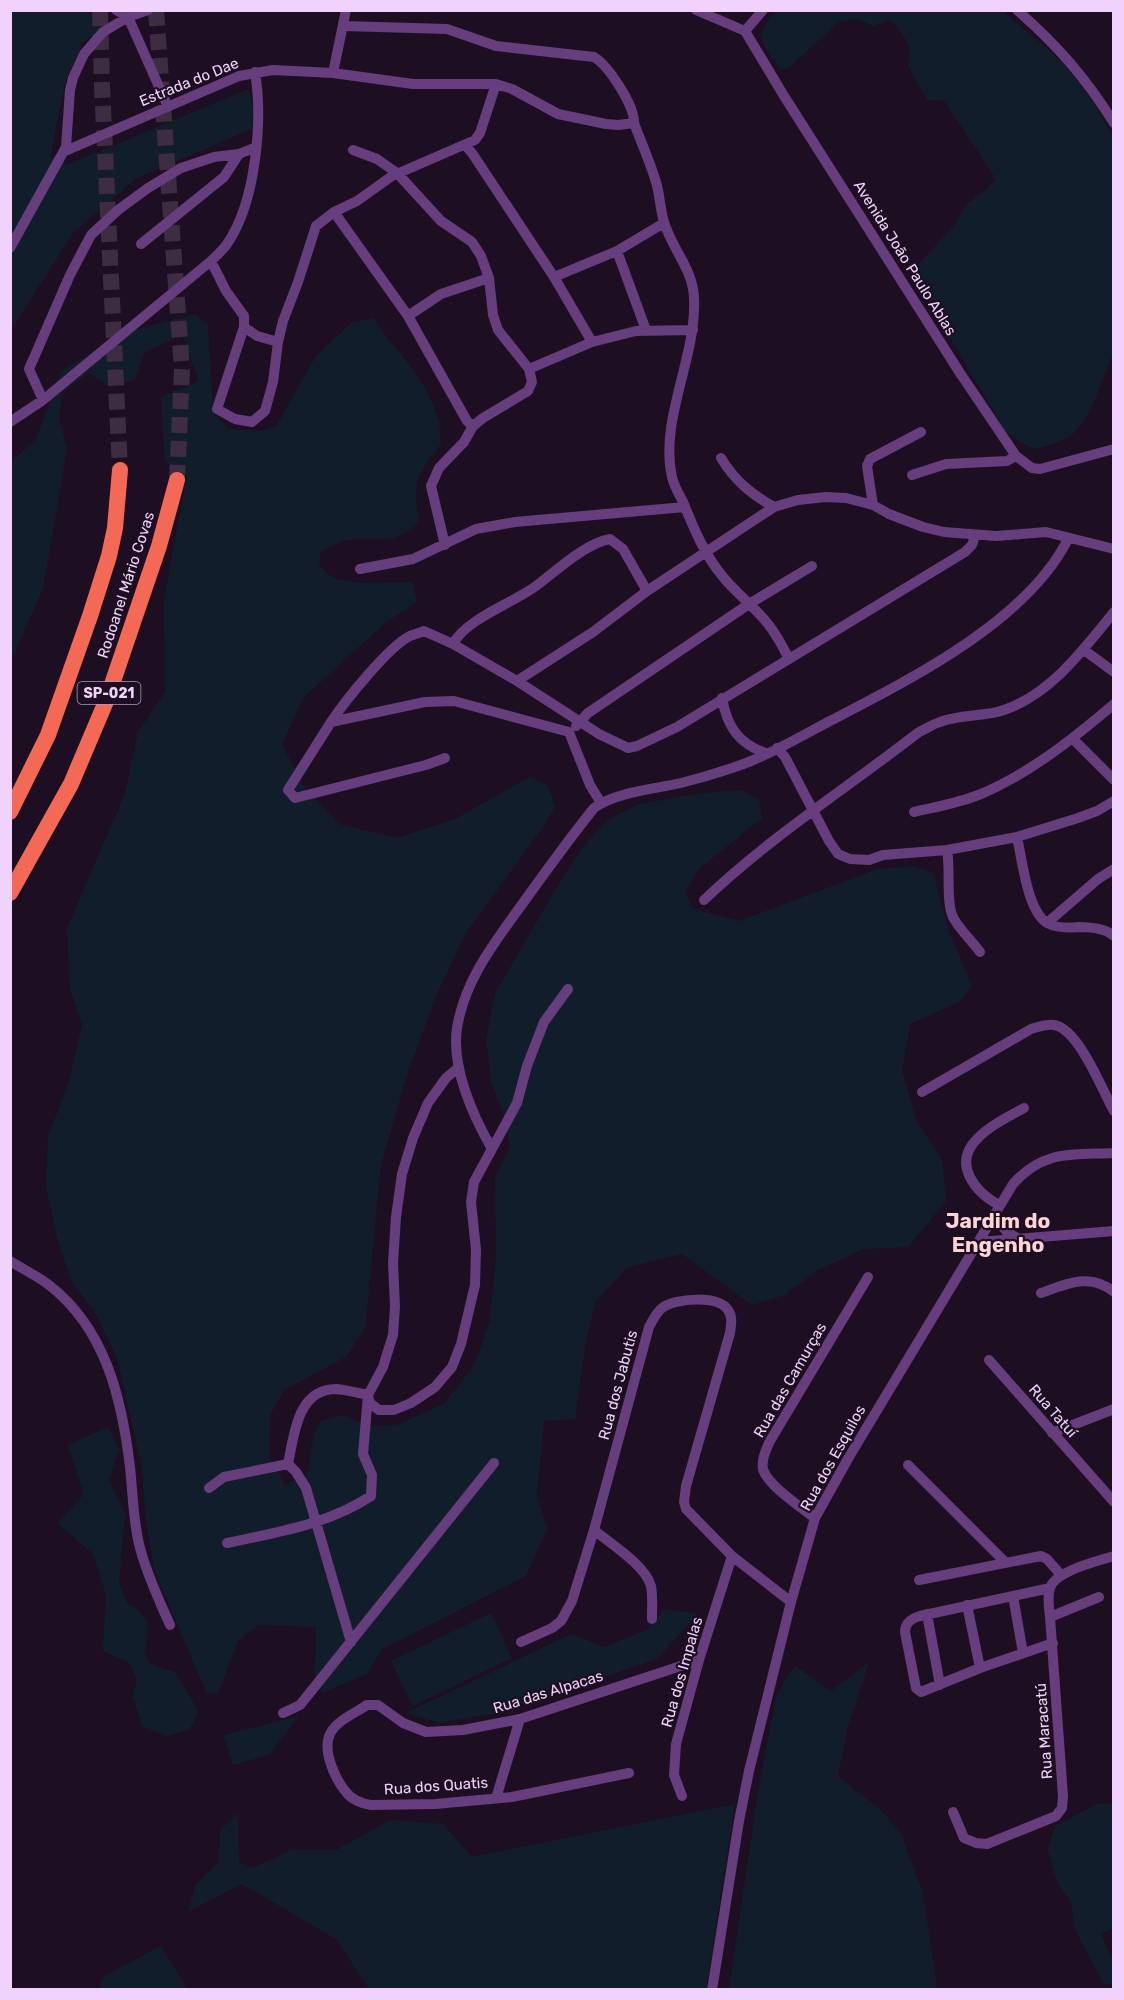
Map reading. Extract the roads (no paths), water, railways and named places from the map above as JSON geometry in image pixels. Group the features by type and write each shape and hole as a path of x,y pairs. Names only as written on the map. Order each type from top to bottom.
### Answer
{"highway":[{"name":"Rodoanel Mário Covas","path":"10,812 48,735 90,616 115,528 120,470"},
{"name":"Rodoanel Mário Covas","path":"10,894 71,784 107,699 159,546 177,480"}],"street":[{"path":"116,10 128,17 168,107"},
{"path":"10,248 68,142 70,90 78,66 103,32 128,17 148,10"},
{"path":"333,73 346,10"},
{"path":"696,10 745,31 763,10"},
{"path":"1017,10 1067,57 1099,99 1113,123"},
{"path":"343,26 447,29 496,46 594,57 604,64 629,103 656,183 664,223 692,283 693,330 688,359 678,389 669,451 672,479 706,553 724,579 777,636 789,659"},
{"name":"Avenida João Paulo Ablas","path":"745,31 960,373 1016,456 1032,468 1040,470 1113,449"},
{"name":"Estrada do Dae","path":"63,152 239,76 255,72 273,70 333,73 413,84 496,84"},
{"path":"10,422 43,400 212,261 227,245 241,219 249,190 256,147 259,115 255,72"},
{"path":"212,261 226,291 244,316 244,327 217,409 235,419 252,422 265,411 273,382 283,321 316,226 334,212 357,201 397,173 475,140 480,134 496,84 512,89 558,114 606,124 634,123"},
{"path":"465,145 554,277 592,342"},
{"path":"43,400 29,369 70,275 91,235 118,210 181,168 214,157 239,154 256,147"},
{"path":"353,150 377,159 397,173 441,221 472,242 489,278 493,315 498,330 528,369 532,382 528,391 473,426 464,442 439,468 431,486 444,545"},
{"path":"141,244 224,177 239,154"},
{"path":"334,212 408,316 467,421 473,426"},
{"path":"554,277 617,251 664,223"},
{"path":"617,251 646,330"},
{"path":"408,316 441,294 489,278"},
{"path":"244,327 257,336 278,342"},
{"path":"528,369 592,342 646,330 693,330"},
{"path":"873,505 867,466 870,459 921,432"},
{"path":"912,475 946,464 1007,460 1016,456"},
{"path":"721,458 732,475 744,487 774,507"},
{"path":"517,681 593,632 647,591 774,507 798,500 826,497 846,498 873,505 923,527 975,536 1046,532 1113,549"},
{"path":"360,569 412,560 476,529 516,522 684,507"},
{"path":"445,758 426,765 296,798 288,790 342,705 398,644 410,636 424,632 453,644 517,681 599,734 628,748 677,727 965,552 972,545 975,536"},
{"path":"453,644 457,636 469,627 535,587 600,541 610,539 623,549 647,591"},
{"path":"492,1149 472,1107 459,1067 457,1030 464,998 484,956 594,808 601,803 722,771 777,748 885,692 946,657 981,633 1035,586 1059,558 1068,539"},
{"path":"569,732 588,713 749,604 812,566"},
{"path":"704,900 739,867 919,732 940,721 1003,711 1030,698 1084,650 1113,612"},
{"path":"1084,650 1113,672"},
{"path":"722,698 725,716 739,738 750,748 766,753"},
{"path":"332,722 425,702 454,701 569,732"},
{"path":"914,812 981,794 1073,739 1113,704"},
{"path":"569,732 590,785 601,803"},
{"path":"1073,739 1113,780"},
{"path":"777,748 785,757 812,811 838,854 850,859 869,860 883,855 947,850 1017,837 1097,811 1113,801"},
{"path":"1017,837 1030,898 1038,915 1047,923 1065,928 1088,927 1108,931 1113,936"},
{"path":"947,850 950,866 949,904 953,918 980,952"},
{"path":"1047,923 1113,869"},
{"path":"368,1395 370,1403 379,1410 394,1410 411,1403 435,1387 452,1367 461,1344 475,1285 476,1250 471,1202 474,1182 517,1103 527,1066 544,1022 568,989"},
{"path":"922,1092 1031,1029 1054,1025 1071,1034 1079,1045 1113,1111"},
{"path":"226,1543 316,1523 353,1508 371,1496 372,1475 363,1454 368,1395 383,1367 393,1335 394,1252 402,1174 413,1138 428,1103 446,1078 459,1067"},
{"path":"999,1205 989,1200 973,1185 967,1170 967,1155 971,1146 982,1134 1024,1108"},
{"name":"Rua dos Esquilos","path":"712,1989 741,1811 791,1602 815,1518 849,1457 1013,1184 1023,1173 1042,1161 1071,1155 1113,1153"},
{"path":"994,1216 1006,1231 1017,1238"},
{"path":"979,1242 1113,1231"},
{"path":"10,1261 49,1286 69,1305 99,1345 110,1368 128,1455 140,1548 170,1625"},
{"name":"Rua das Camurças","path":"815,1518 769,1480 764,1470 764,1457 770,1441 868,1277"},
{"path":"1041,1293 1068,1282 1086,1280 1097,1281 1113,1292"},
{"name":"Rua dos Jabutis","path":"521,1642 552,1628 566,1614 594,1530 653,1318 662,1308 685,1300 720,1303 730,1313 730,1333 686,1486 684,1502 689,1513 732,1556 791,1602"},
{"name":"Rua Tatuí","path":"988,1360 1113,1502"},
{"path":"288,1464 297,1421 306,1404 318,1393 334,1389 368,1395"},
{"path":"1052,1433 1113,1409"},
{"path":"283,1713 300,1705 494,1463"},
{"path":"209,1488 224,1477 288,1464"},
{"path":"288,1464 306,1488 351,1642"},
{"path":"908,1465 1005,1562"},
{"path":"594,1530 636,1564 648,1579 652,1595 652,1619"},
{"name":"Rua dos Impalas","path":"682,1796 674,1775 675,1753 699,1660 732,1556"},
{"path":"919,1580 1041,1556 1047,1559 1060,1575"},
{"path":"1053,1643 980,1668 926,1691 918,1691 905,1628 915,1617 1050,1588 1060,1575 1113,1556"},
{"name":"Rua Maracatú","path":"952,1812 964,1838 987,1845 1059,1813 1063,1796 1050,1617 1050,1588"},
{"path":"1013,1596 1023,1653"},
{"path":"1050,1617 1099,1597"},
{"path":"967,1605 980,1668"},
{"path":"927,1614 940,1685"},
{"name":"Rua das Alpacas","path":"342,1721 373,1704 378,1705 403,1723 426,1732 463,1730 520,1719 699,1660"},
{"name":"Rua dos Quatis","path":"342,1721 331,1732 327,1745 332,1765 346,1794 359,1802 371,1805 394,1806 496,1798 520,1719"},
{"path":"496,1798 533,1794 629,1773"}],"tunnel":[{"path":"100,10 120,470"},
{"path":"156,10 182,369 177,480"}],"district":[{"name":"Jardim do Engenho","path":"998,1232"}]}
